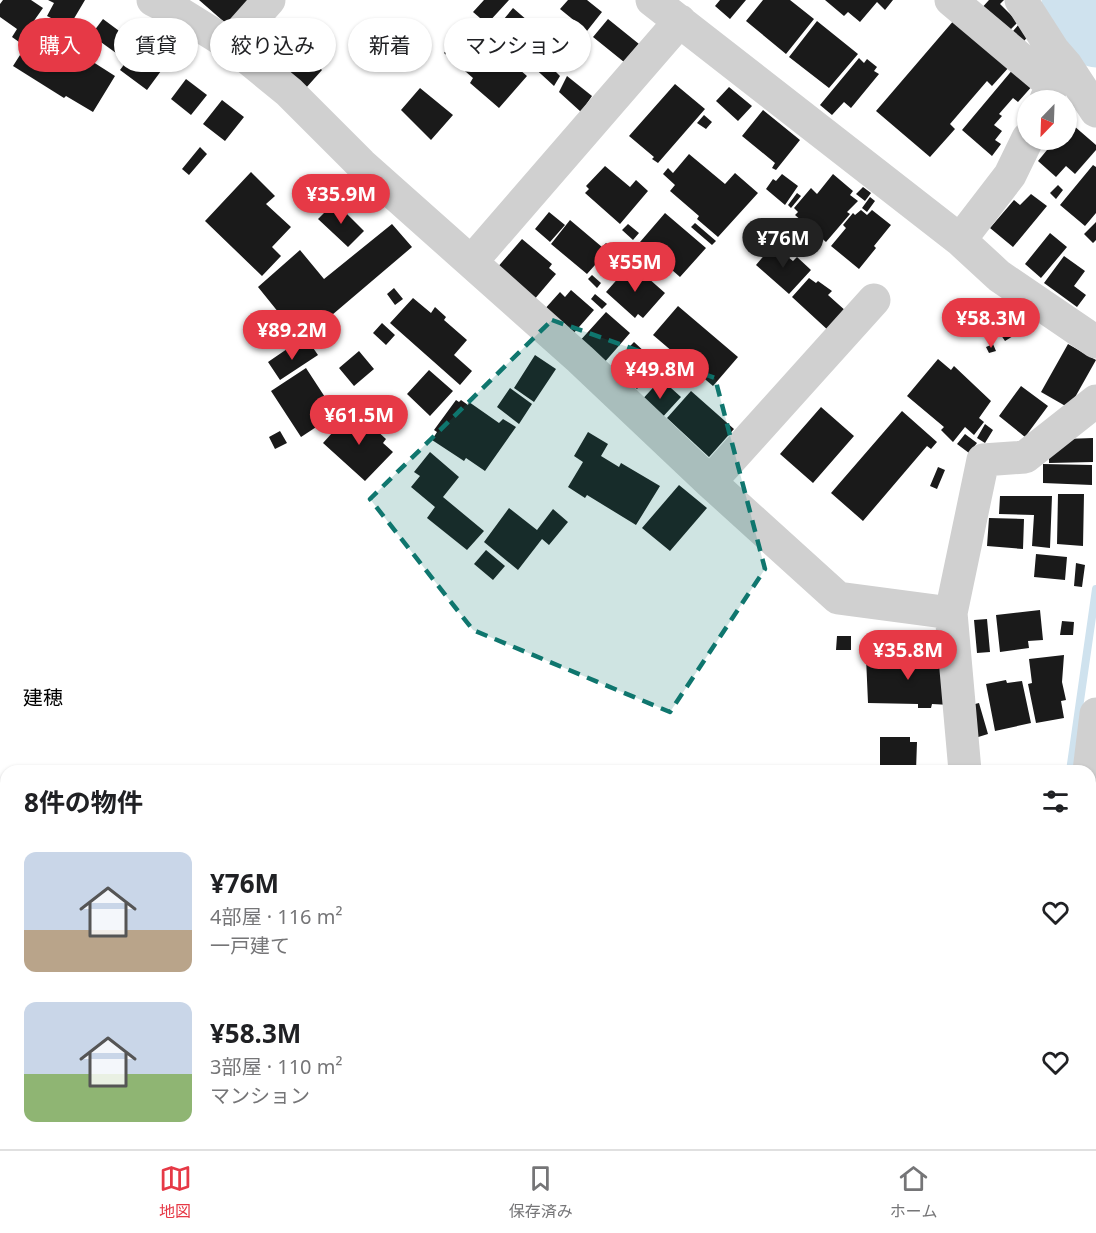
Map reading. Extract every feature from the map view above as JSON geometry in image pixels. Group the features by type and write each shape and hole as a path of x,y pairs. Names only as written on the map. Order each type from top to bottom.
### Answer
{"street":[{"path":"253,18 269,0"},
{"path":"652,0 960,240 999,276 1096,342"},
{"path":"951,0 1045,90"},
{"path":"1022,0 1053,51 1066,65 1096,111"},
{"path":"159,1 210,32"},
{"path":"472,261 680,21"},
{"path":"1050,90 1055,80 1053,51"},
{"path":"264,72 289,92 362,164 580,359 710,482 838,598 951,613"},
{"path":"960,240 1010,175 1022,150"},
{"path":"710,482 874,300"},
{"path":"964,765 951,613 983,460 1025,457 1096,401"},
{"path":"1090,765 1096,714"}],"highlighted area":[{"path":"552,320 715,378 765,569 670,712 473,630 370,499"}],"building":[{"path":"3,0 31,0 43,8 36,18 18,18 18,41 12,37 17,29 0,17 0,4"},
{"path":"48,0 85,0 74,18 47,16 54,3"},
{"path":"199,0 252,0 237,18 220,18"},
{"path":"484,0 509,0 492,18 480,18 473,12"},
{"path":"568,0 587,0 602,12 591,26 591,18 571,18 560,9"},
{"path":"720,0 746,0 730,19 715,6"},
{"path":"763,0 790,0 814,19 786,54 746,21"},
{"path":"825,0 893,0 885,10 877,2 860,22 848,12 844,16"},
{"path":"989,0 1004,0 1000,4 1018,22 1005,35 979,11"},
{"path":"513,8 525,18 505,18"},
{"path":"608,19 639,44 624,62 593,37"},
{"path":"955,19 1010,66 992,86 987,81 950,124 955,129 930,157 876,111"},
{"path":"102,20 114,27 114,52 102,43"},
{"path":"817,21 858,54 829,88 789,57"},
{"path":"1019,24 1030,34 1019,47 1008,37"},
{"path":"18,58 18,69 13,66"},
{"path":"859,58 864,63 867,59 877,67 874,71 879,74 851,108 844,102 832,115 820,105"},
{"path":"102,68 115,76 93,112 66,96 64,98 23,72 102,72"},
{"path":"1014,68 1034,84 1029,90 1017,90 1017,101 1013,98 999,114 1002,116 994,125 1002,131 995,140 1001,144 992,156 962,130"},
{"path":"123,72 160,72 147,90"},
{"path":"287,72 320,72 305,89 284,76"},
{"path":"466,72 522,72 527,76 499,108 470,83 473,78"},
{"path":"539,72 556,72 560,76 554,86"},
{"path":"567,76 592,96 581,112 559,92"},
{"path":"186,79 207,95 191,115 171,99"},
{"path":"675,84 705,109 658,163 629,136"},
{"path":"729,87 752,106 738,121 716,101"},
{"path":"420,88 453,115 431,140 401,110"},
{"path":"222,100 244,117 225,141 203,124"},
{"path":"763,110 800,140 776,170 772,168 775,163 742,136"},
{"path":"704,115 712,122 706,129 697,123"},
{"path":"1077,129 1096,145 1096,150 1075,174 1066,166 1056,177 1038,161 1047,150 1077,150"},
{"path":"200,147 207,154 189,175 182,169"},
{"path":"689,154 725,184 735,173 758,193 718,237 697,219 699,216 670,191 675,185 663,174 668,168 673,173"},
{"path":"1093,165 1096,167 1096,213 1085,226 1060,205"},
{"path":"605,166 630,187 636,180 648,191 620,224 585,193 589,189 586,186"},
{"path":"251,172 275,196 266,204 291,227 272,247 281,256 262,276 205,221"},
{"path":"782,174 798,186 785,205 766,189 773,179 776,181"},
{"path":"833,174 853,191 850,195 858,201 847,212 850,214 826,242 795,215 798,212 794,208 811,188 817,194"},
{"path":"1058,185 1063,190 1056,199 1050,193"},
{"path":"863,187 871,193 865,201 856,194"},
{"path":"797,193 801,196 791,208 788,205"},
{"path":"1031,194 1047,206 1013,247 990,228 1014,200 1020,205"},
{"path":"870,197 875,201 867,212 862,208"},
{"path":"335,202 364,231 348,247 318,219"},
{"path":"861,210 867,215 872,210 891,225 859,269 831,246 846,228 843,225 853,213 855,215"},
{"path":"549,212 565,225 550,242 535,229"},
{"path":"665,213 706,248 680,277 640,242"},
{"path":"570,220 602,247 606,243 611,247 587,274 551,244"},
{"path":"1096,222 1096,240 1093,243 1084,234"},
{"path":"695,223 716,241 712,245 691,227"},
{"path":"392,224 412,247 332,315 309,318 301,323 290,312 283,318 258,287 300,250 324,279"},
{"path":"628,224 639,233 633,240 622,230"},
{"path":"1050,233 1067,247 1041,278 1025,264"},
{"path":"522,239 552,264 549,268 556,274 533,301 496,269"},
{"path":"773,245 793,261 797,257 811,270 789,294 756,265"},
{"path":"1064,256 1085,271 1074,286 1086,295 1077,307 1044,283"},
{"path":"629,266 637,273 639,270 665,293 643,318 638,314 635,318 606,292"},
{"path":"592,275 601,283 597,288 588,279"},
{"path":"809,278 816,283 818,281 832,291 828,295 847,312 830,332 792,297"},
{"path":"394,288 403,299 395,305 387,294"},
{"path":"571,290 594,310 572,335 543,311 560,292 565,297"},
{"path":"595,294 607,304 602,309 591,299"},
{"path":"413,298 431,313 435,307 446,317 444,320 467,340 454,355 472,371 460,385 390,323"},
{"path":"678,306 738,357 713,386 653,335"},
{"path":"606,312 630,333 603,364 578,343"},
{"path":"1005,314 1018,333 1005,341 992,322"},
{"path":"382,323 395,335 386,345 373,333"},
{"path":"309,342 318,355 280,380 268,362 287,349 290,355"},
{"path":"634,342 659,365 637,389 611,366"},
{"path":"993,344 996,351 989,353 986,347"},
{"path":"1068,344 1096,360 1069,408 1041,392"},
{"path":"359,351 374,369 354,386 339,368"},
{"path":"535,355 556,369 534,402 514,388"},
{"path":"938,359 951,370 954,366 991,401 979,418 984,422 974,435 965,427 953,442 941,430 944,427 907,396"},
{"path":"306,368 336,414 301,437 271,391"},
{"path":"429,370 453,391 430,416 407,394"},
{"path":"661,379 681,397 659,421 639,403"},
{"path":"1021,386 1048,406 1025,437 999,416"},
{"path":"510,388 532,404 519,424 497,407"},
{"path":"691,391 734,429 709,457 667,418"},
{"path":"456,400 459,402 461,400 468,405 469,402 499,423 503,419 516,427 485,471 466,458 464,461 432,440 437,432 434,430"},
{"path":"821,407 854,436 813,483 780,454"},
{"path":"902,411 937,442 931,449 927,446 863,521 831,493"},
{"path":"351,412 360,421 363,418 386,439 383,443 393,452 365,481 323,443"},
{"path":"985,424 993,430 985,443 977,438"},
{"path":"280,431 287,443 275,449 269,437"},
{"path":"588,432 608,444 601,456 619,467 621,463 660,486 636,525 587,495 585,498 568,487 583,462 574,456"},
{"path":"965,434 977,443 969,453 957,444"},
{"path":"1093,438 1093,462 1049,463 1049,445 1065,439"},
{"path":"430,452 459,477 443,497 484,531 467,550 427,518 435,507 411,487 420,476 414,472"},
{"path":"1043,464 1092,465 1092,485 1043,483"},
{"path":"938,467 945,470 937,489 930,486"},
{"path":"679,485 707,508 670,551 642,528"},
{"path":"1058,494 1084,494 1083,546 1057,544"},
{"path":"1000,496 1052,496 1050,548 1032,546 1034,515 999,514"},
{"path":"509,508 537,530 553,509 568,522 549,545 542,539 518,570 484,542"},
{"path":"989,518 1024,519 1023,549 987,546"},
{"path":"486,550 505,566 493,580 474,564"},
{"path":"1036,554 1067,557 1065,580 1034,577"},
{"path":"1076,563 1085,565 1082,587 1074,586"},
{"path":"1040,610 1043,640 1028,641 1029,648 1000,652 996,615"},
{"path":"987,619 990,652 977,653 974,620"},
{"path":"1062,621 1074,622 1073,635 1060,635"},
{"path":"837,636 851,636 851,650 836,650"},
{"path":"1064,655 1062,682 1066,700 1061,701 1064,718 1036,723 1028,684 1032,683 1029,659"},
{"path":"866,657 947,657 950,705 932,704 931,708 918,708 918,704 868,703"},
{"path":"1006,680 1007,683 1022,681 1031,723 995,731 986,684"},
{"path":"979,703 988,734 975,738 967,706"},
{"path":"880,737 910,737 910,742 917,742 916,765 880,765"}],"waterway":[{"path":"1067,0 1096,42"},
{"path":"1071,765 1096,589"}],"district":[{"name":"建穂","path":"43,697"}]}
